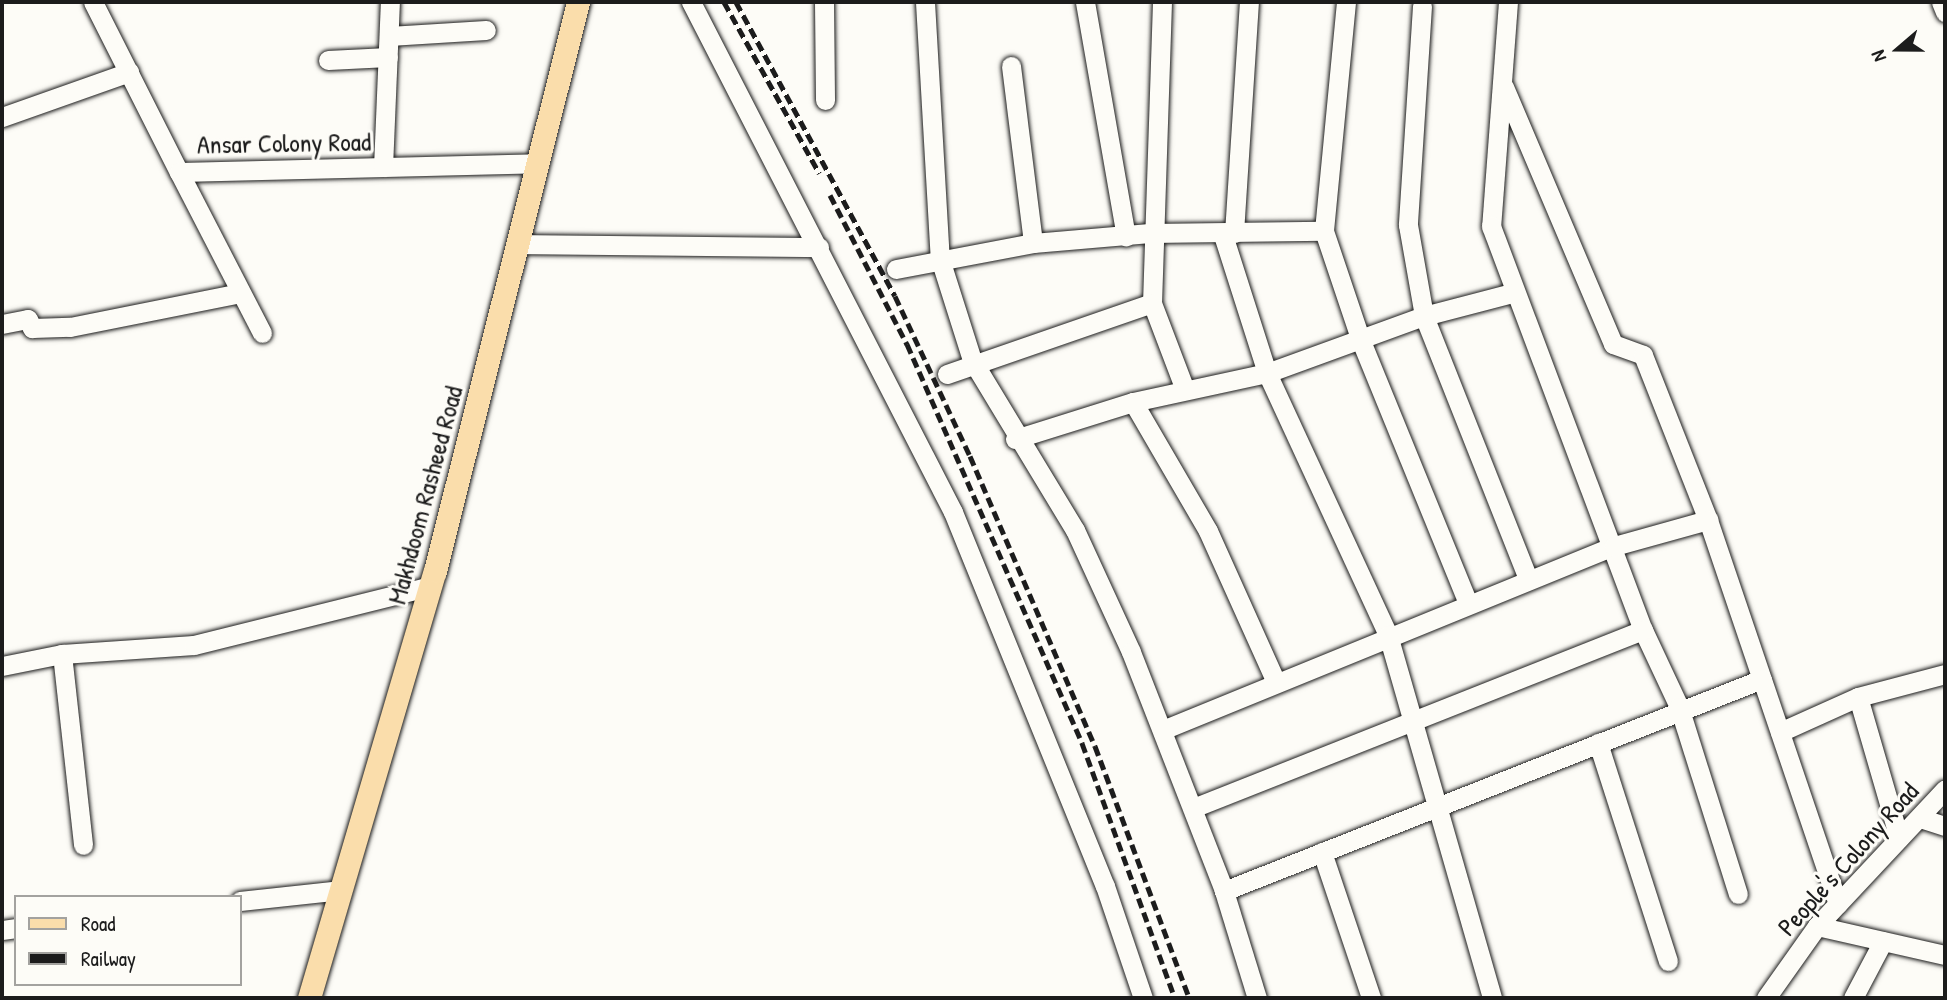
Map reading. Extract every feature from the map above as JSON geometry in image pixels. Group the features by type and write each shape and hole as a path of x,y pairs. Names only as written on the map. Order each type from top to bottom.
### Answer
{"main road":[{"name":"Makhdoom Rasheed Road","path":"309,998 430,586 520,244 578,2"}],"street":[{"name":"Ansar Colony Road","path":"93,2 179,172 539,163"},
{"path":"383,167 390,2"},
{"path":"691,2 953,512 1105,887 1143,998"},
{"path":"824,2 825,100"},
{"path":"925,2 940,259 972,360 1015,439 1075,530 1165,729 1224,891 1257,998"},
{"path":"1085,2 1126,236"},
{"path":"1162,2 1150,233 1152,303 1185,390"},
{"path":"1249,2 1228,234 1267,373 1388,635 1492,998"},
{"path":"1346,2 1324,231 1361,341 1468,603"},
{"path":"1508,2 1491,226 1512,293 1614,546 1643,629 1679,707 1738,894"},
{"path":"1941,2 1945,12"},
{"path":"1422,6 1408,225 1424,316 1528,579"},
{"path":"389,36 486,30"},
{"path":"328,60 388,57"},
{"path":"1010,66 1032,243"},
{"path":"2,117 129,72"},
{"path":"1503,86 1613,344 1643,355 1708,520 1838,904"},
{"path":"179,172 262,333"},
{"path":"896,269 1032,243 1150,233 1324,231"},
{"path":"520,244 819,247"},
{"path":"2,324 28,319 32,328 69,327 240,293"},
{"path":"1015,439 1133,401 1267,373 1424,316 1512,293"},
{"path":"947,374 972,360 1152,303"},
{"path":"1133,401 1208,531 1276,682"},
{"path":"1165,729 1528,579 1614,546 1708,520"},
{"path":"2,666 62,654 194,645 430,586"},
{"path":"1193,808 1643,629"},
{"path":"62,654 83,845"},
{"path":"1780,732 1858,697 1945,675"},
{"path":"1224,891 1438,802 1598,743 1679,707 1762,679"},
{"path":"1858,697 1899,838"},
{"path":"1598,743 1668,961"},
{"name":"People's Colony Road","path":"1766,998 1817,926 1945,789"},
{"path":"1920,818 1945,826"},
{"path":"1322,852 1371,998"},
{"path":"242,901 341,890"},
{"path":"1817,926 1945,956"},
{"path":"1853,998 1883,941"}],"railway":[{"path":"724,2 819,173"},
{"path":"736,2 895,296 970,456 1095,746 1189,998"},
{"path":"830,195 907,344 1082,743 1175,998"}]}
